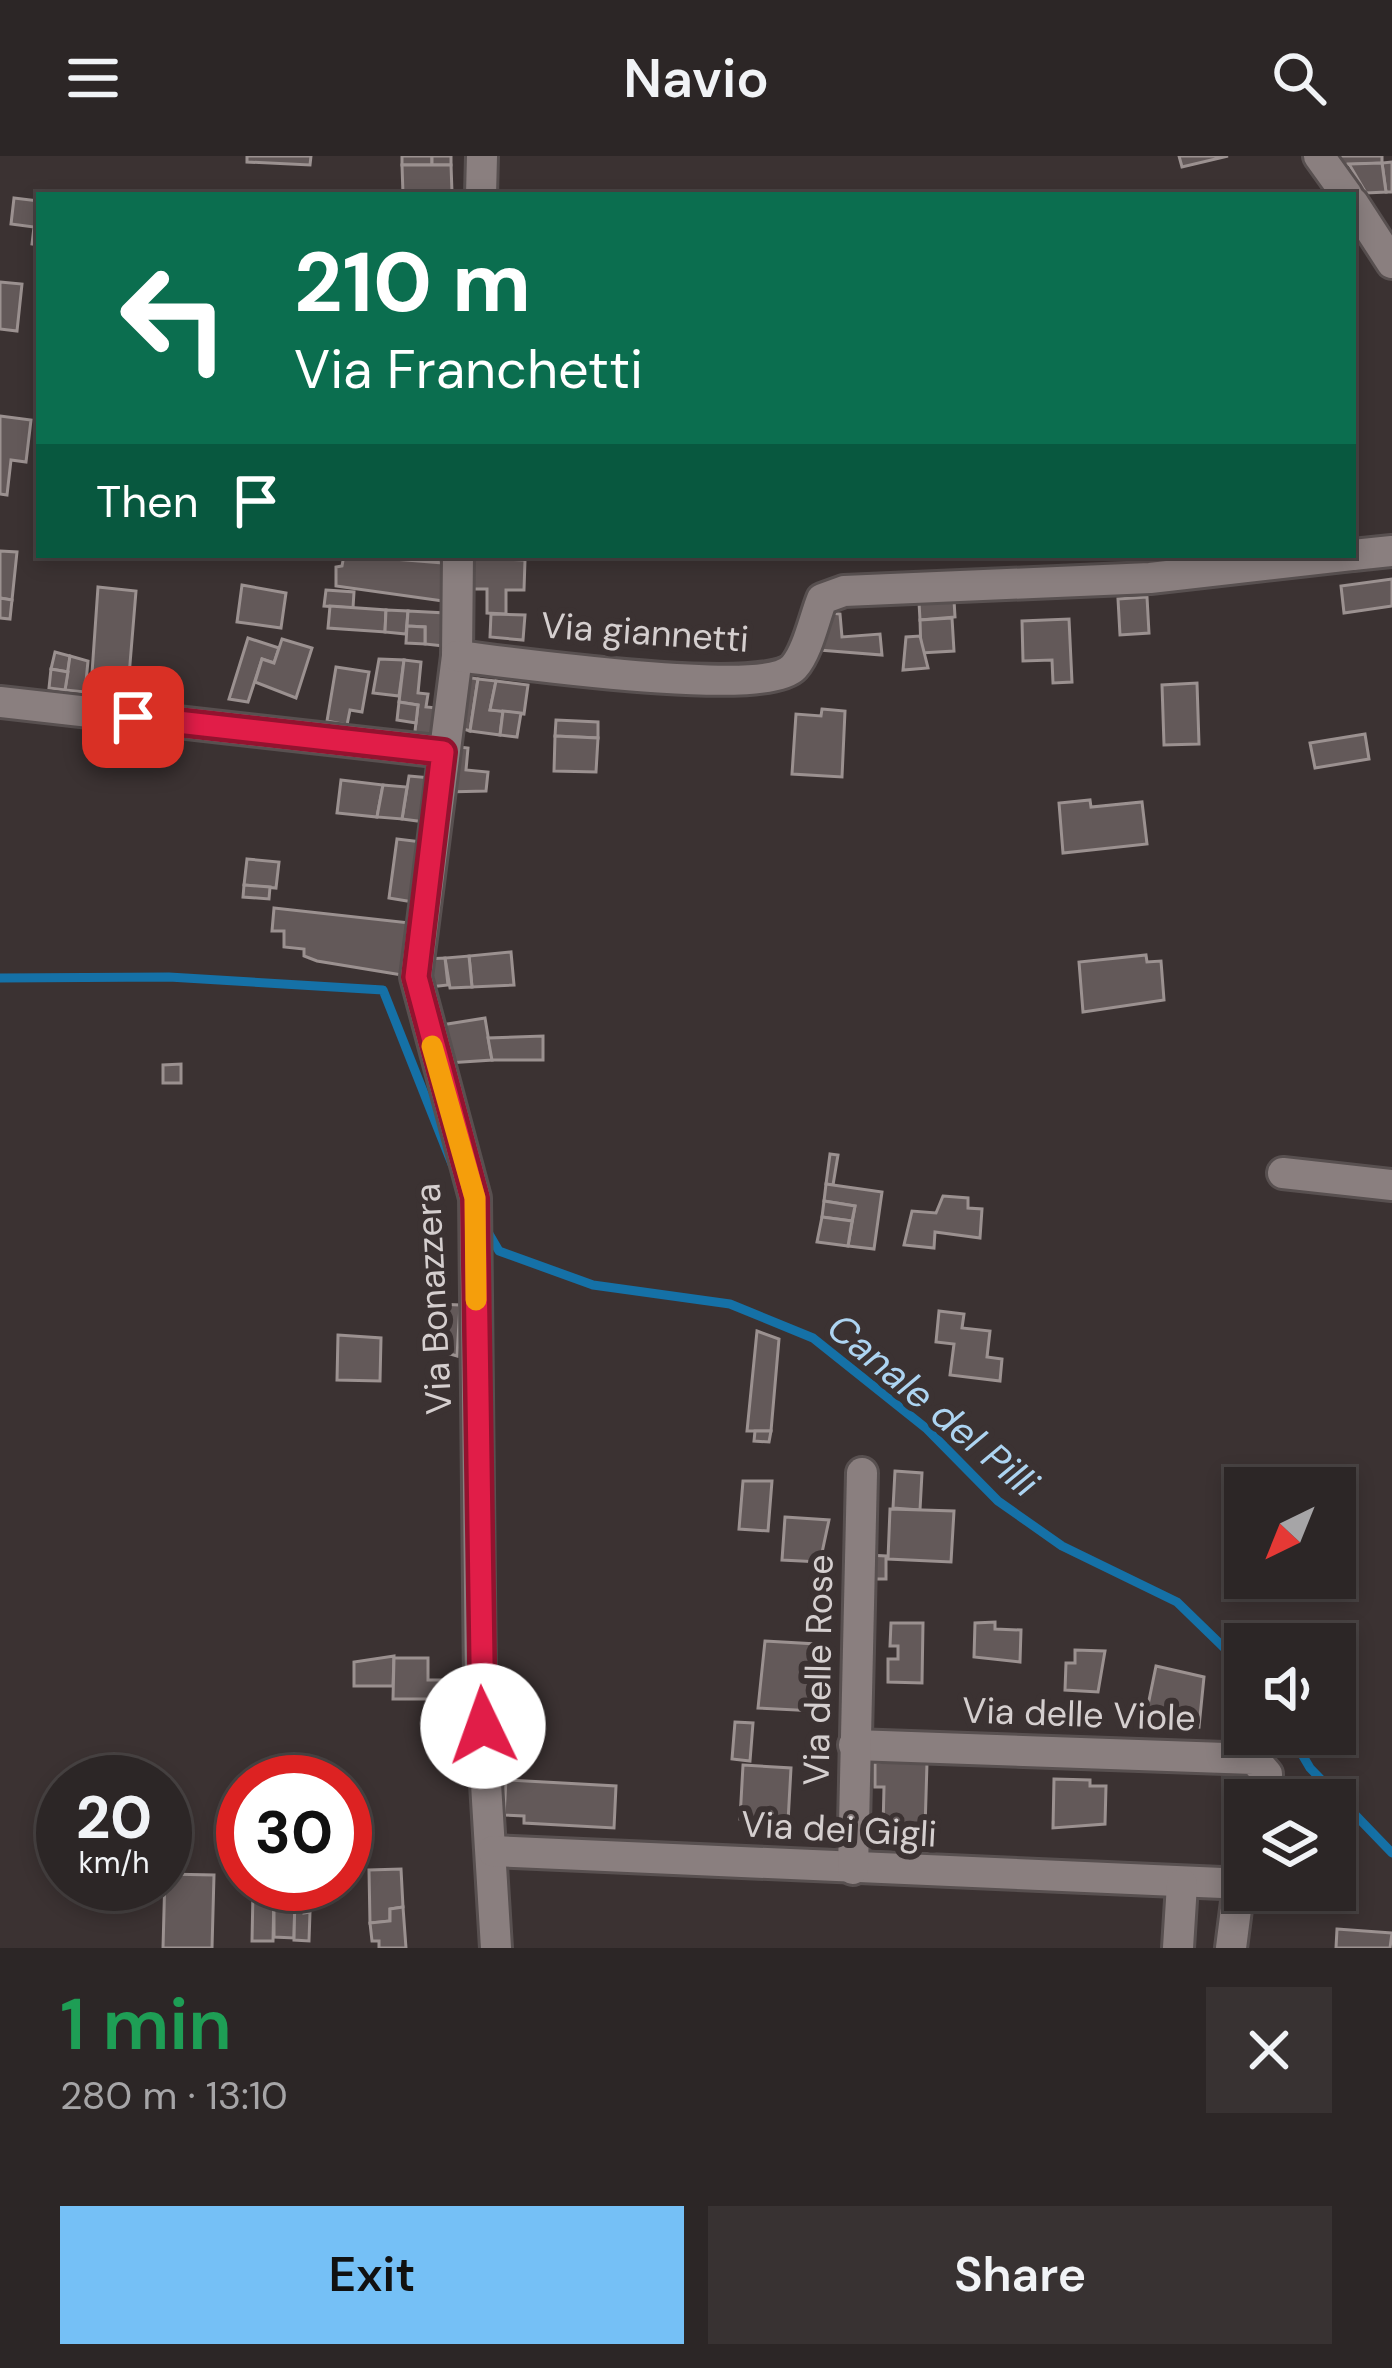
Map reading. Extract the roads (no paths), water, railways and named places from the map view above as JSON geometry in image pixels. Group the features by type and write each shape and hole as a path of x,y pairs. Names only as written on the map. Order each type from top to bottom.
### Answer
{"street":[{"path":"482,156 482,192"},
{"path":"1319,156 1345,192"},
{"path":"1356,208 1392,263"},
{"name":"Via giannetti","path":"1356,555 1392,550"},
{"name":"Via Bonazzera","path":"458,558 458,656 416,977 475,1208 479,1684 496,1948"},
{"name":"Via giannetti","path":"458,656 672,680 776,678 793,668 823,599 844,591 1150,578 1327,558"},
{"path":"0,702 443,752"},
{"path":"1283,1173 1392,1185"},
{"name":"Via delle Rose","path":"853,1869 862,1473"},
{"name":"Via delle Viole","path":"854,1745 1254,1759 1267,1779"},
{"name":"Via dei Gigli","path":"493,1851 1224,1885"},
{"path":"1178,1948 1181,1884"},
{"name":"Via dei Gigli","path":"1232,1948 1238,1911"}],"waterway":[{"name":"Canale del Pilli","path":"0,978 169,977 383,990 452,1164"},
{"name":"Canale del Pilli","path":"485,1227 499,1251 593,1285 730,1304 813,1338 927,1429 998,1501 1062,1546 1177,1602 1224,1648"},
{"name":"Canale del Pilli","path":"1302,1755 1392,1853"}]}
